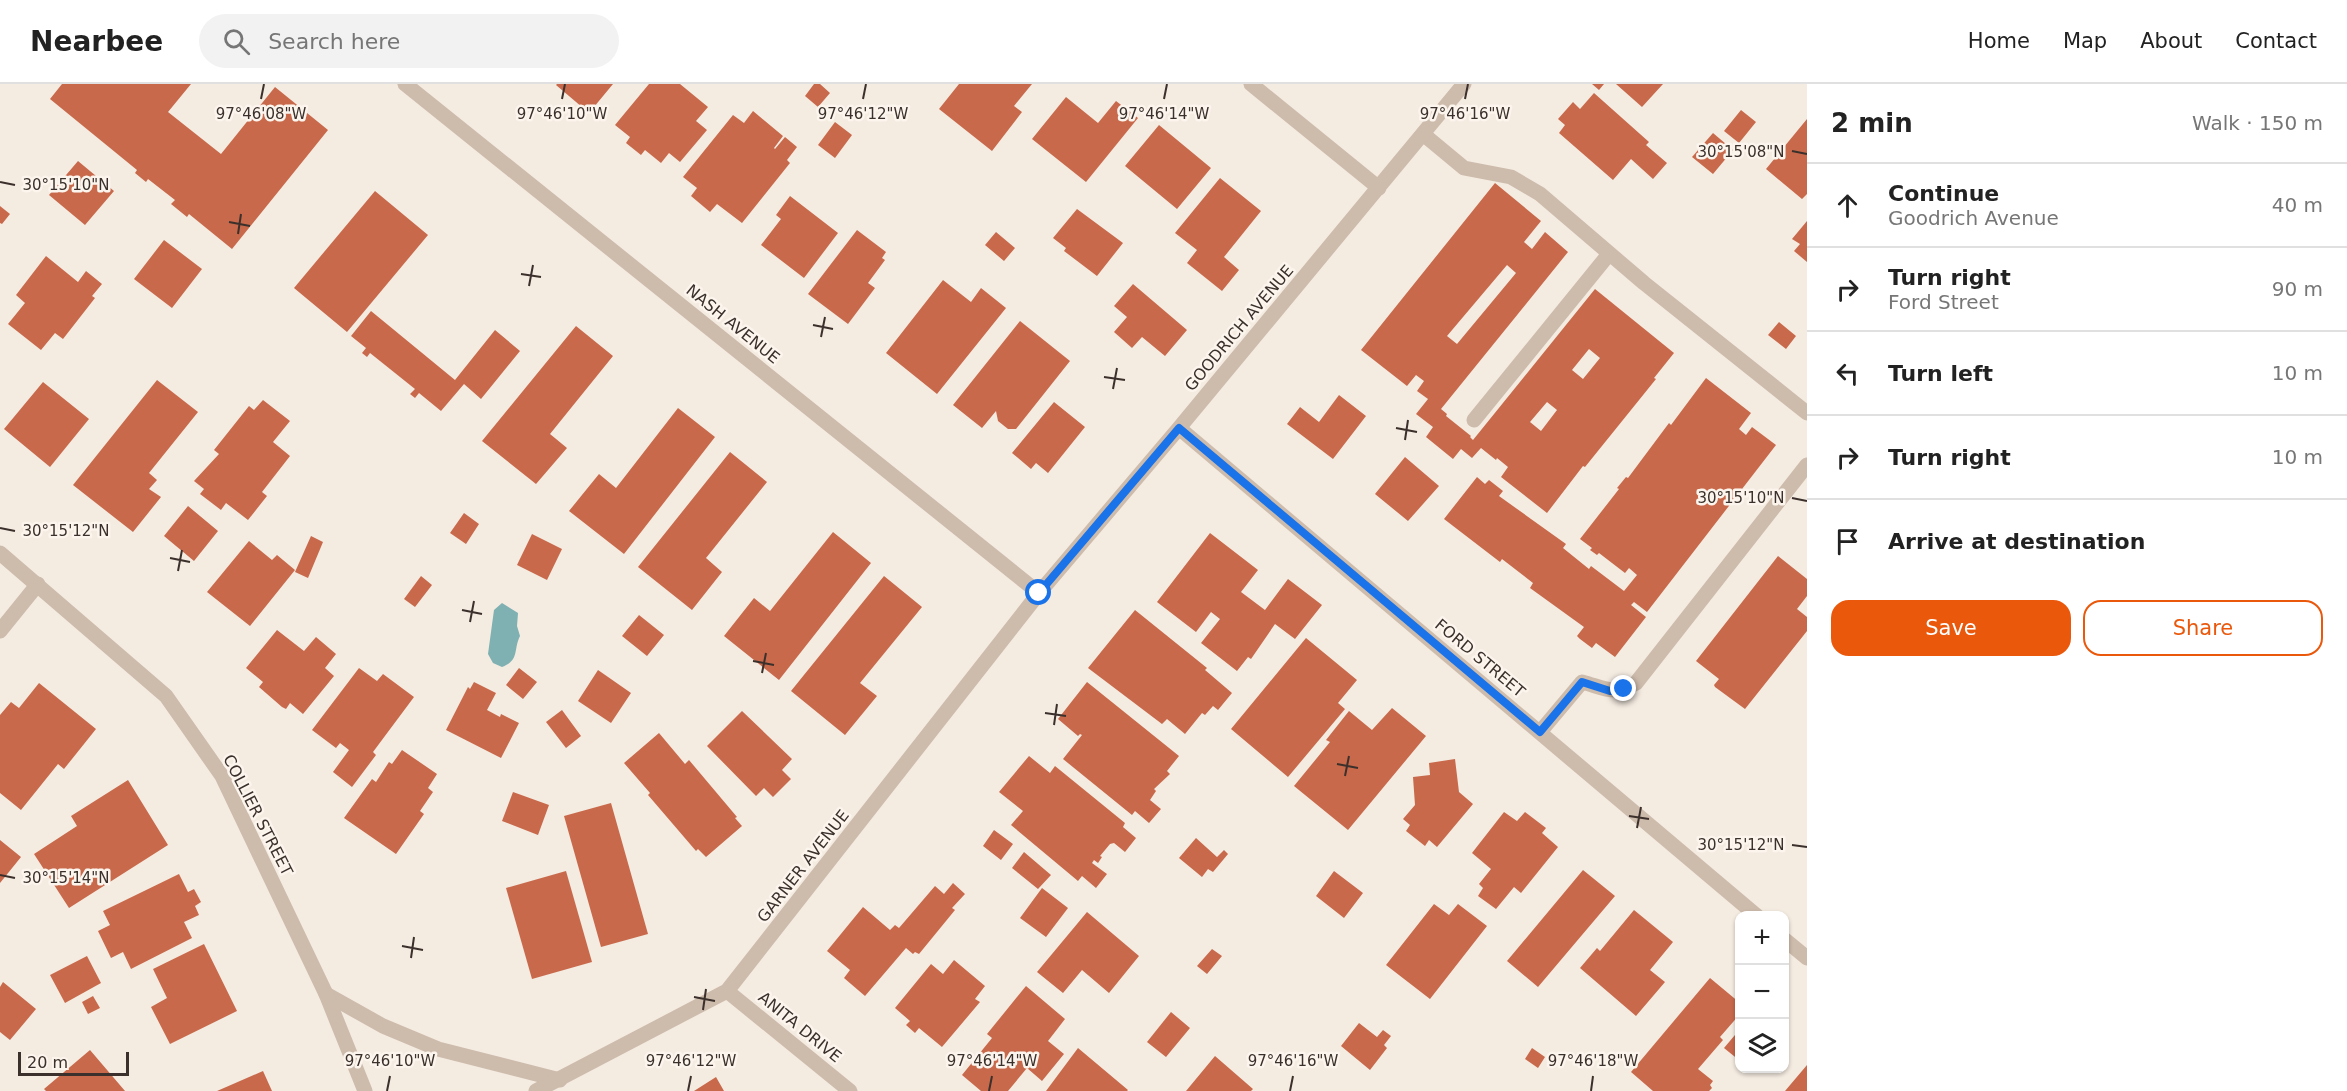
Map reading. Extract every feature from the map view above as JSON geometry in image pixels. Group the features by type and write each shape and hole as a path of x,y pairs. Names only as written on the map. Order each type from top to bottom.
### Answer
{"street":[{"name":"NASH AVENUE","path":"405,84 1039,593"},
{"path":"1251,84 1379,188"},
{"name":"GOODRICH AVENUE","path":"1039,593 1464,84"},
{"path":"1423,134 1464,168 1511,177 1540,194 1609,254 1807,412"},
{"path":"1474,420 1609,254"},
{"name":"FORD STREET","path":"1179,428 1752,911"},
{"path":"1540,732 1582,682 1610,691 1624,689 1636,683 1807,465"},
{"name":"COLLIER STREET","path":"0,553 166,696 222,776 326,994 365,1091"},
{"path":"0,630 38,584"},
{"name":"GARNER AVENUE","path":"536,1091 727,991 1039,593"},
{"path":"1789,942 1806,955"},
{"name":"ANITA DRIVE","path":"727,991 850,1091"},
{"path":"326,994 383,1026 438,1048 560,1080"}],"water":[{"path":"502,603 518,613 517,626 520,636 514,658 502,667 493,663 488,654 494,610"}],"building":[{"path":"62,84 191,84 168,112 221,154 275,87 328,130 232,249 189,214 187,217 171,204 175,200 148,179 146,182 135,173 137,170 50,99"},
{"path":"557,84 613,84 589,113"},
{"path":"649,84 680,84 708,107 696,121 707,130 680,162 669,153 661,163 645,150 641,155 626,143 630,137 615,125"},
{"path":"814,84 820,84 830,93 818,107 805,96"},
{"path":"959,84 1032,84 1014,106 1022,112 992,151 939,109"},
{"path":"1592,84 1604,84 1599,90"},
{"path":"1616,84 1663,84 1642,107"},
{"path":"1594,93 1649,142 1646,145 1667,163 1653,179 1631,159 1613,180 1559,133 1565,125 1558,119 1573,102 1580,109"},
{"path":"1066,97 1098,123 1116,101 1138,118 1086,182 1032,139"},
{"path":"1741,110 1756,122 1739,143 1724,131"},
{"path":"753,111 783,136 775,149 785,137 797,147 787,160 790,163 742,223 717,204 710,212 691,196 697,188 683,177 733,115 744,123"},
{"path":"1807,119 1807,194 1802,199 1766,169"},
{"path":"835,122 852,135 835,158 818,145"},
{"path":"1159,125 1211,168 1177,209 1125,166"},
{"path":"1713,133 1733,150 1713,174 1692,157"},
{"path":"78,161 114,191 85,225 49,195"},
{"path":"1220,178 1261,211 1224,257 1239,270 1222,291 1187,263 1197,250 1175,233"},
{"path":"1495,183 1541,221 1524,242 1532,249 1545,232 1568,252 1441,409 1447,414 1446,416 1473,440 1595,289 1674,353 1654,378 1656,379 1547,513 1501,477 1508,467 1497,458 1496,460 1481,448 1472,458 1461,449 1453,459 1426,437 1433,427 1416,414 1428,399 1417,391 1424,381 1416,375 1407,386 1361,350","holes":["1507,265 1516,273 1457,344 1447,336","1589,349 1600,358 1583,379 1572,370","1547,402 1557,410 1541,431 1530,422"]},
{"path":"375,191 428,235 347,332 294,288"},
{"path":"790,196 838,233 804,278 761,245 781,219 776,215"},
{"path":"0,206 10,214 2,224 0,223"},
{"path":"1077,209 1123,243 1097,276 1064,251 1066,248 1053,238"},
{"path":"1807,221 1807,262 1794,251 1800,244 1792,239"},
{"path":"857,230 886,252 882,258 885,260 868,283 875,288 848,324 808,294"},
{"path":"996,232 1015,248 1004,261 985,245"},
{"path":"164,240 202,269 172,308 134,279"},
{"path":"46,256 78,282 86,271 102,284 92,296 95,298 63,339 55,333 41,350 8,324 25,303 16,295"},
{"path":"943,280 971,302 981,288 1006,308 937,394 886,353"},
{"path":"1133,284 1187,330 1165,356 1142,337 1132,348 1114,332 1127,317 1114,306"},
{"path":"371,311 455,380 495,330 520,351 481,399 464,384 441,411 419,393 415,398 410,394 415,389 370,353 367,357 362,353 366,348 351,336"},
{"path":"1020,321 1070,361 1016,429 1008,429 998,421 996,411 982,428 953,405"},
{"path":"1779,322 1796,336 1786,349 1768,335"},
{"path":"576,326 613,356 550,434 567,448 536,484 482,441"},
{"path":"1706,378 1751,413 1739,429 1746,435 1752,427 1776,445 1647,612 1634,602 1631,605 1646,617 1615,657 1596,643 1592,648 1580,639 1577,636 1584,627 1530,588 1533,583 1502,559 1500,562 1444,519 1477,477 1485,484 1489,480 1503,491 1499,496 1566,544 1563,548 1589,569 1591,566 1624,591 1637,575 1629,568 1625,573 1599,553 1597,555 1590,550 1592,548 1580,539 1619,489 1617,488 1626,477 1628,478 1669,423 1671,425"},
{"path":"157,380 198,412 149,473 157,480 149,489 161,497 133,532 73,485"},
{"path":"43,382 89,419 50,467 4,429"},
{"path":"1339,395 1366,416 1333,459 1287,424 1300,407 1319,422"},
{"path":"263,400 290,421 273,442 290,456 262,492 267,496 248,520 226,503 221,510 200,494 204,489 194,481 219,454 214,450 249,406 254,410"},
{"path":"1054,402 1085,427 1048,473 1036,463 1031,469 1012,453"},
{"path":"678,408 715,437 624,554 569,511 599,474 616,488"},
{"path":"730,452 767,482 706,558 722,572 692,610 638,567"},
{"path":"1405,457 1439,486 1408,521 1375,494"},
{"path":"188,506 218,531 194,561 164,536"},
{"path":"464,513 479,524 466,544 450,533"},
{"path":"833,532 871,563 779,680 724,636 754,598 770,611"},
{"path":"1210,533 1258,570 1241,592 1265,610 1288,579 1322,605 1295,639 1275,624 1251,659 1248,657 1237,671 1201,643 1220,619 1211,612 1196,632 1157,602"},
{"path":"532,534 562,549 547,580 517,565"},
{"path":"311,536 323,542 308,578 295,572"},
{"path":"249,541 272,560 277,555 295,570 250,626 207,592"},
{"path":"1778,556 1807,579 1807,596 1797,609 1807,617 1807,631 1745,709 1715,687 1719,679 1696,661"},
{"path":"421,576 432,585 415,607 404,599"},
{"path":"884,576 922,607 860,683 877,696 845,735 791,691"},
{"path":"1135,610 1207,668 1205,670 1232,693 1218,710 1213,706 1205,715 1202,713 1185,734 1167,719 1162,724 1088,668"},
{"path":"639,615 664,635 647,656 622,636"},
{"path":"277,630 304,651 316,637 336,654 325,668 334,676 303,714 290,703 286,709 282,707 259,687 263,682 246,668"},
{"path":"1306,638 1357,680 1338,703 1345,709 1288,777 1231,729"},
{"path":"359,668 377,681 383,674 414,697 373,752 376,755 352,787 333,772 349,750 340,743 336,748 312,730"},
{"path":"519,668 537,682 523,699 506,685"},
{"path":"598,670 631,693 611,723 578,701"},
{"path":"474,682 496,693 487,710 519,723 501,758 446,730 468,687 470,689"},
{"path":"1087,682 1179,756 1167,771 1170,774 1154,789 1156,791 1150,800 1161,809 1149,823 1135,811 1132,815 1063,759 1082,735 1078,736 1058,719"},
{"path":"39,683 96,729 64,769 58,764 21,810 0,793 0,715 11,702 19,708"},
{"path":"1392,708 1426,736 1348,830 1294,786 1330,742 1326,740 1349,711 1372,730"},
{"path":"562,710 581,736 566,748 546,722"},
{"path":"742,711 792,759 782,770 791,779 773,797 764,788 756,796 707,746"},
{"path":"659,733 685,764 689,760 742,826 706,857 698,849 696,851 624,763"},
{"path":"402,750 437,774 428,788 433,792 420,811 424,814 396,854 344,818 372,779 376,782 389,762 392,764"},
{"path":"1029,756 1050,773 1055,766 1125,823 1123,827 1136,838 1125,852 1114,843 1110,844 1100,856 1102,857 1098,863 1094,860 1092,863 1107,874 1096,888 1082,876 1078,881 1011,825 1023,811 999,792"},
{"path":"1455,759 1459,792 1473,804 1437,847 1429,840 1425,846 1406,831 1410,825 1403,819 1415,805 1413,777 1430,775 1429,763"},
{"path":"128,780 168,845 69,908 34,854 77,826 71,816"},
{"path":"513,792 549,805 538,835 502,821"},
{"path":"611,803 648,934 601,947 564,816"},
{"path":"1504,812 1517,821 1525,812 1546,828 1542,833 1558,847 1521,893 1514,887 1496,909 1478,896 1483,888 1479,884 1491,869 1472,853"},
{"path":"994,830 1013,844 1001,860 983,846"},
{"path":"1196,838 1217,857 1224,850 1228,854 1213,872 1208,869 1202,877 1179,858"},
{"path":"0,840 21,857 0,883"},
{"path":"1024,852 1051,875 1038,889 1012,868"},
{"path":"1583,870 1615,896 1538,987 1507,961"},
{"path":"566,871 592,962 532,979 506,888"},
{"path":"1334,871 1363,893 1344,918 1316,896"},
{"path":"179,874 188,892 194,889 201,902 195,906 199,915 184,922 192,938 131,969 123,952 111,958 98,931 110,925 103,911"},
{"path":"953,883 965,894 919,954 915,952 913,954 906,948 865,996 844,978 850,970 827,951 863,907 890,930 895,925 899,928 935,886 944,894"},
{"path":"1042,888 1068,908 1046,937 1020,918"},
{"path":"1434,904 1449,915 1458,904 1487,926 1430,999 1386,965"},
{"path":"1634,910 1673,942 1650,970 1665,982 1636,1016 1580,968 1597,948 1600,951"},
{"path":"1087,912 1139,956 1109,993 1082,970 1063,993 1037,972"},
{"path":"204,944 237,1011 170,1044 151,1007 167,998 153,969"},
{"path":"1212,949 1222,956 1207,974 1197,966"},
{"path":"87,956 101,983 65,1003 50,975"},
{"path":"954,960 985,986 975,999 980,1002 942,1047 919,1028 915,1033 906,1025 910,1021 895,1008 931,964 943,974"},
{"path":"1710,978 1735,999 1735,1020 1720,1037 1723,1040 1698,1069 1713,1081 1709,1091 1653,1091 1631,1072"},
{"path":"3,982 36,1009 10,1040 0,1032 0,987"},
{"path":"1026,986 1065,1019 1048,1041 1064,1054 1042,1081 1027,1068 1008,1091 981,1091 962,1075 992,1038 987,1034"},
{"path":"93,996 100,1008 88,1014 82,1002"},
{"path":"1171,1012 1190,1028 1166,1057 1147,1042"},
{"path":"1359,1023 1377,1037 1383,1030 1391,1036 1384,1045 1387,1048 1370,1070 1341,1046"},
{"path":"1735,1035 1735,1057 1724,1048"},
{"path":"1078,1048 1128,1090 1046,1091"},
{"path":"1532,1048 1545,1057 1538,1068 1525,1059"},
{"path":"90,1050 125,1091 46,1091 44,1089"},
{"path":"1215,1056 1253,1089 1251,1091 1186,1091"},
{"path":"1807,1065 1807,1091 1785,1091"},
{"path":"263,1071 272,1091 217,1091"},
{"path":"716,1077 724,1091 694,1091"}],"route":[{"path":"1039,593 1179,428 1540,732 1582,682 1610,691 1624,689"}]}
